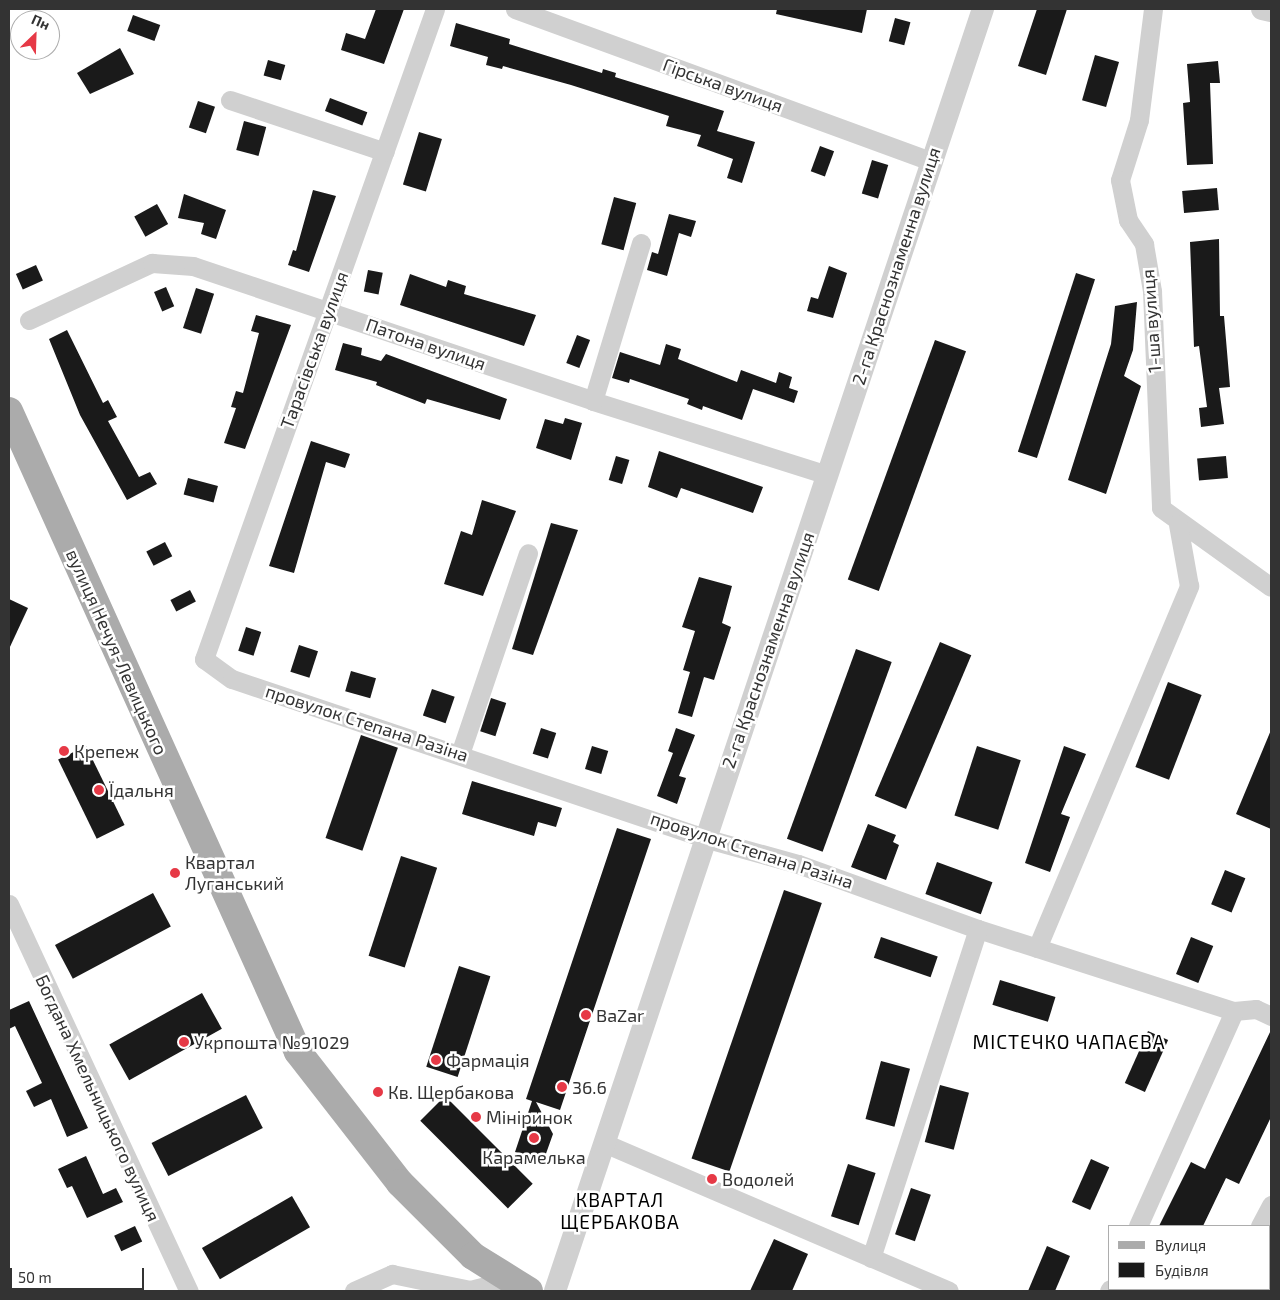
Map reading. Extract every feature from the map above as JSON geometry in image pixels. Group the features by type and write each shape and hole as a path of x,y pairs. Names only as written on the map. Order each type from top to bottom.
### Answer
{"main road":[{"name":"вулиця Нечуя-Левицького","path":"9,411 298,1052 400,1183 473,1256 520,1285"}],"street":[{"name":"Тарасівська вулиця","path":"232,679 204,659 436,9"},
{"name":"Гірська вулиця","path":"515,9 930,161"},
{"name":"2-га Краснознаменна вулиця","path":"555,1291 704,838 828,474 930,161 983,9"},
{"name":"1-ша вулиця","path":"1153,9 1139,120 1120,180 1128,220 1144,244 1152,291 1161,508 1178,524 1271,587"},
{"path":"1262,9 1271,11"},
{"path":"230,100 384,152"},
{"path":"593,401 641,243"},
{"name":"Патона вулиця","path":"29,320 152,263 193,266 593,401 828,474"},
{"path":"1037,948 1189,586 1178,524"},
{"path":"460,754 528,553"},
{"name":"провулок Степана Разіна","path":"232,679 460,754 704,838 821,871 978,929 1234,1011 1256,1010 1271,1016"},
{"name":"Богдана Хмельницького вулиця","path":"9,904 189,1291"},
{"path":"871,1258 978,929"},
{"path":"1138,1225 1234,1011"},
{"path":"604,1143 949,1291"},
{"path":"1261,1225 1271,1205"},
{"path":"354,1291 392,1274 470,1290 520,1285"}],"building":[{"path":"376,9 404,9 384,64 341,50 346,33 365,39"},
{"path":"777,9 867,9 862,33 776,14"},
{"path":"1037,9 1067,9 1046,75 1018,66"},
{"path":"133,15 160,25 154,41 127,31"},
{"path":"895,18 910,22 904,45 889,41"},
{"path":"456,23 510,39 509,44 602,73 603,69 616,73 615,77 724,111 717,131 755,142 742,183 727,178 733,159 697,146 701,135 666,126 669,116 503,66 502,69 486,65 488,57 450,46"},
{"path":"120,48 134,74 90,94 77,73"},
{"path":"1095,55 1119,62 1106,107 1082,100"},
{"path":"268,60 285,65 281,80 264,75"},
{"path":"1218,61 1220,83 1210,83 1213,164 1187,165 1183,103 1190,102 1187,64"},
{"path":"330,98 367,112 362,125 325,111"},
{"path":"198,101 215,107 206,133 189,127"},
{"path":"244,121 266,127 258,156 236,150"},
{"path":"419,132 442,139 426,192 403,185"},
{"path":"820,146 834,151 825,177 811,171"},
{"path":"872,160 888,165 878,198 862,193"},
{"path":"1217,188 1219,210 1184,213 1182,191"},
{"path":"313,190 336,196 309,272 288,265 293,250 296,251"},
{"path":"184,194 226,210 216,239 201,234 204,223 178,218"},
{"path":"614,197 636,203 624,250 601,244"},
{"path":"157,204 168,224 145,237 134,217"},
{"path":"669,214 696,221 691,237 679,233 667,276 647,270 652,252 658,254"},
{"path":"1219,239 1220,316 1224,316 1230,387 1219,388 1224,424 1201,427 1199,408 1207,407 1199,346 1194,347 1190,242"},
{"path":"36,265 43,281 23,289 16,274"},
{"path":"829,266 847,273 833,318 807,311 811,297 818,299"},
{"path":"368,270 383,273 379,294 364,292"},
{"path":"1076,273 1095,279 1037,458 1018,452"},
{"path":"410,274 446,287 448,280 466,286 464,294 536,315 524,346 400,305"},
{"path":"166,287 174,306 162,311 154,292"},
{"path":"196,288 214,294 201,334 183,328"},
{"path":"1137,302 1133,350 1124,376 1141,386 1106,494 1068,480 1111,344 1115,306"},
{"path":"256,315 291,325 245,449 224,443 236,408 231,407 236,391 243,393 259,333 251,331"},
{"path":"67,330 103,403 108,400 117,417 108,421 139,477 150,472 157,484 127,500 80,415 49,339"},
{"path":"577,335 590,340 579,368 566,363"},
{"path":"935,340 966,351 879,591 848,580"},
{"path":"343,343 362,348 361,355 381,361 386,354 507,399 500,420 427,399 425,404 376,385 377,382 335,370"},
{"path":"666,344 681,349 678,359 737,382 741,370 776,383 779,372 792,377 789,388 798,391 794,403 753,389 742,420 703,406 702,410 687,404 689,399 630,379 629,383 612,378 620,352 660,365"},
{"path":"565,418 582,423 571,460 536,448 545,419 563,424"},
{"path":"311,441 350,454 345,468 326,462 294,573 269,566"},
{"path":"659,451 763,487 753,513 681,488 677,498 648,487"},
{"path":"616,456 629,460 622,484 609,480"},
{"path":"1226,456 1228,478 1199,480 1197,459"},
{"path":"188,478 218,486 214,502 184,494"},
{"path":"482,500 516,511 483,596 444,584 461,531 472,535"},
{"path":"551,523 578,530 533,655 512,649"},
{"path":"165,542 172,556 154,566 146,552"},
{"path":"699,577 732,586 722,623 731,627 714,680 704,677 692,717 678,713 690,672 683,670 695,631 682,627"},
{"path":"190,590 196,602 176,612 170,600"},
{"path":"9,599 28,608 9,649"},
{"path":"246,627 261,632 253,656 238,651"},
{"path":"940,642 971,655 906,809 875,796"},
{"path":"299,645 318,651 309,678 290,672"},
{"path":"856,649 892,662 823,852 787,839"},
{"path":"351,671 376,678 370,698 345,691"},
{"path":"1168,682 1202,695 1169,780 1135,767"},
{"path":"432,689 455,697 446,723 423,715"},
{"path":"491,698 506,703 495,736 480,731"},
{"path":"541,728 556,733 548,759 533,754"},
{"path":"676,728 695,735 679,776 686,778 677,804 657,796 673,753 668,751"},
{"path":"1271,730 1271,829 1236,814"},
{"path":"361,735 398,748 362,851 326,838"},
{"path":"86,746 125,825 97,839 58,760"},
{"path":"592,746 608,751 601,774 585,769"},
{"path":"977,746 1021,760 998,830 954,815"},
{"path":"1064,746 1086,754 1061,814 1070,817 1050,872 1025,863"},
{"path":"472,781 562,808 556,827 538,822 534,836 462,814"},
{"path":"868,824 896,835 893,842 899,845 886,880 851,867"},
{"path":"617,828 651,839 560,1110 536,1102 553,1134 543,1162 515,1152 532,1101 526,1099"},
{"path":"401,856 437,868 405,968 369,956"},
{"path":"937,862 992,882 981,914 925,894"},
{"path":"1225,870 1245,878 1232,913 1211,904"},
{"path":"784,890 822,903 729,1172 692,1159"},
{"path":"153,893 171,927 73,979 55,945"},
{"path":"881,937 938,957 931,977 874,958"},
{"path":"1191,937 1213,946 1198,983 1176,974"},
{"path":"459,966 490,976 458,1077 426,1067"},
{"path":"1000,980 1055,997 1048,1022 992,1005"},
{"path":"202,993 222,1029 129,1080 109,1044"},
{"path":"29,1001 88,1128 67,1137 51,1099 34,1107 26,1091 42,1083 15,1026 9,1029 9,1010"},
{"path":"1271,1030 1271,1117 1239,1184 1226,1178 1203,1225 1160,1225 1191,1162 1205,1169"},
{"path":"1148,1031 1168,1040 1145,1092 1125,1083"},
{"path":"881,1061 910,1069 894,1127 865,1119"},
{"path":"940,1085 969,1093 954,1150 925,1142"},
{"path":"246,1095 263,1128 168,1176 152,1143"},
{"path":"445,1096 533,1184 508,1208 420,1121"},
{"path":"86,1156 103,1194 116,1188 123,1202 87,1218 72,1186 67,1188 58,1169"},
{"path":"1091,1159 1109,1167 1090,1210 1072,1202"},
{"path":"848,1164 876,1173 859,1225 831,1216"},
{"path":"911,1188 931,1195 915,1241 895,1234"},
{"path":"292,1196 310,1227 220,1279 202,1248"},
{"path":"135,1226 142,1241 121,1251 114,1236"},
{"path":"774,1239 808,1254 792,1291 750,1291"},
{"path":"1047,1246 1070,1256 1055,1291 1028,1291"}],"place":[{"name":"Крепеж","path":"64,751"},
{"name":"Їдальня","path":"99,790"},
{"name":"Квартал Луганський","path":"175,873"},
{"name":"BaZar","path":"586,1015"},
{"name":"Укрпошта №91029","path":"184,1042"},
{"name":"Фармація","path":"436,1060"},
{"name":"36.6","path":"562,1087"},
{"name":"Кв. Щербакова","path":"378,1092"},
{"name":"Мініринок","path":"476,1117"},
{"name":"Карамелька","path":"534,1138"},
{"name":"Водолей","path":"712,1179"}],"district":[{"name":"МІСТЕЧКО ЧАПАЄВА","path":"1069,1042"},
{"name":"КВАРТАЛ ЩЕРБАКОВА","path":"620,1211"}]}
